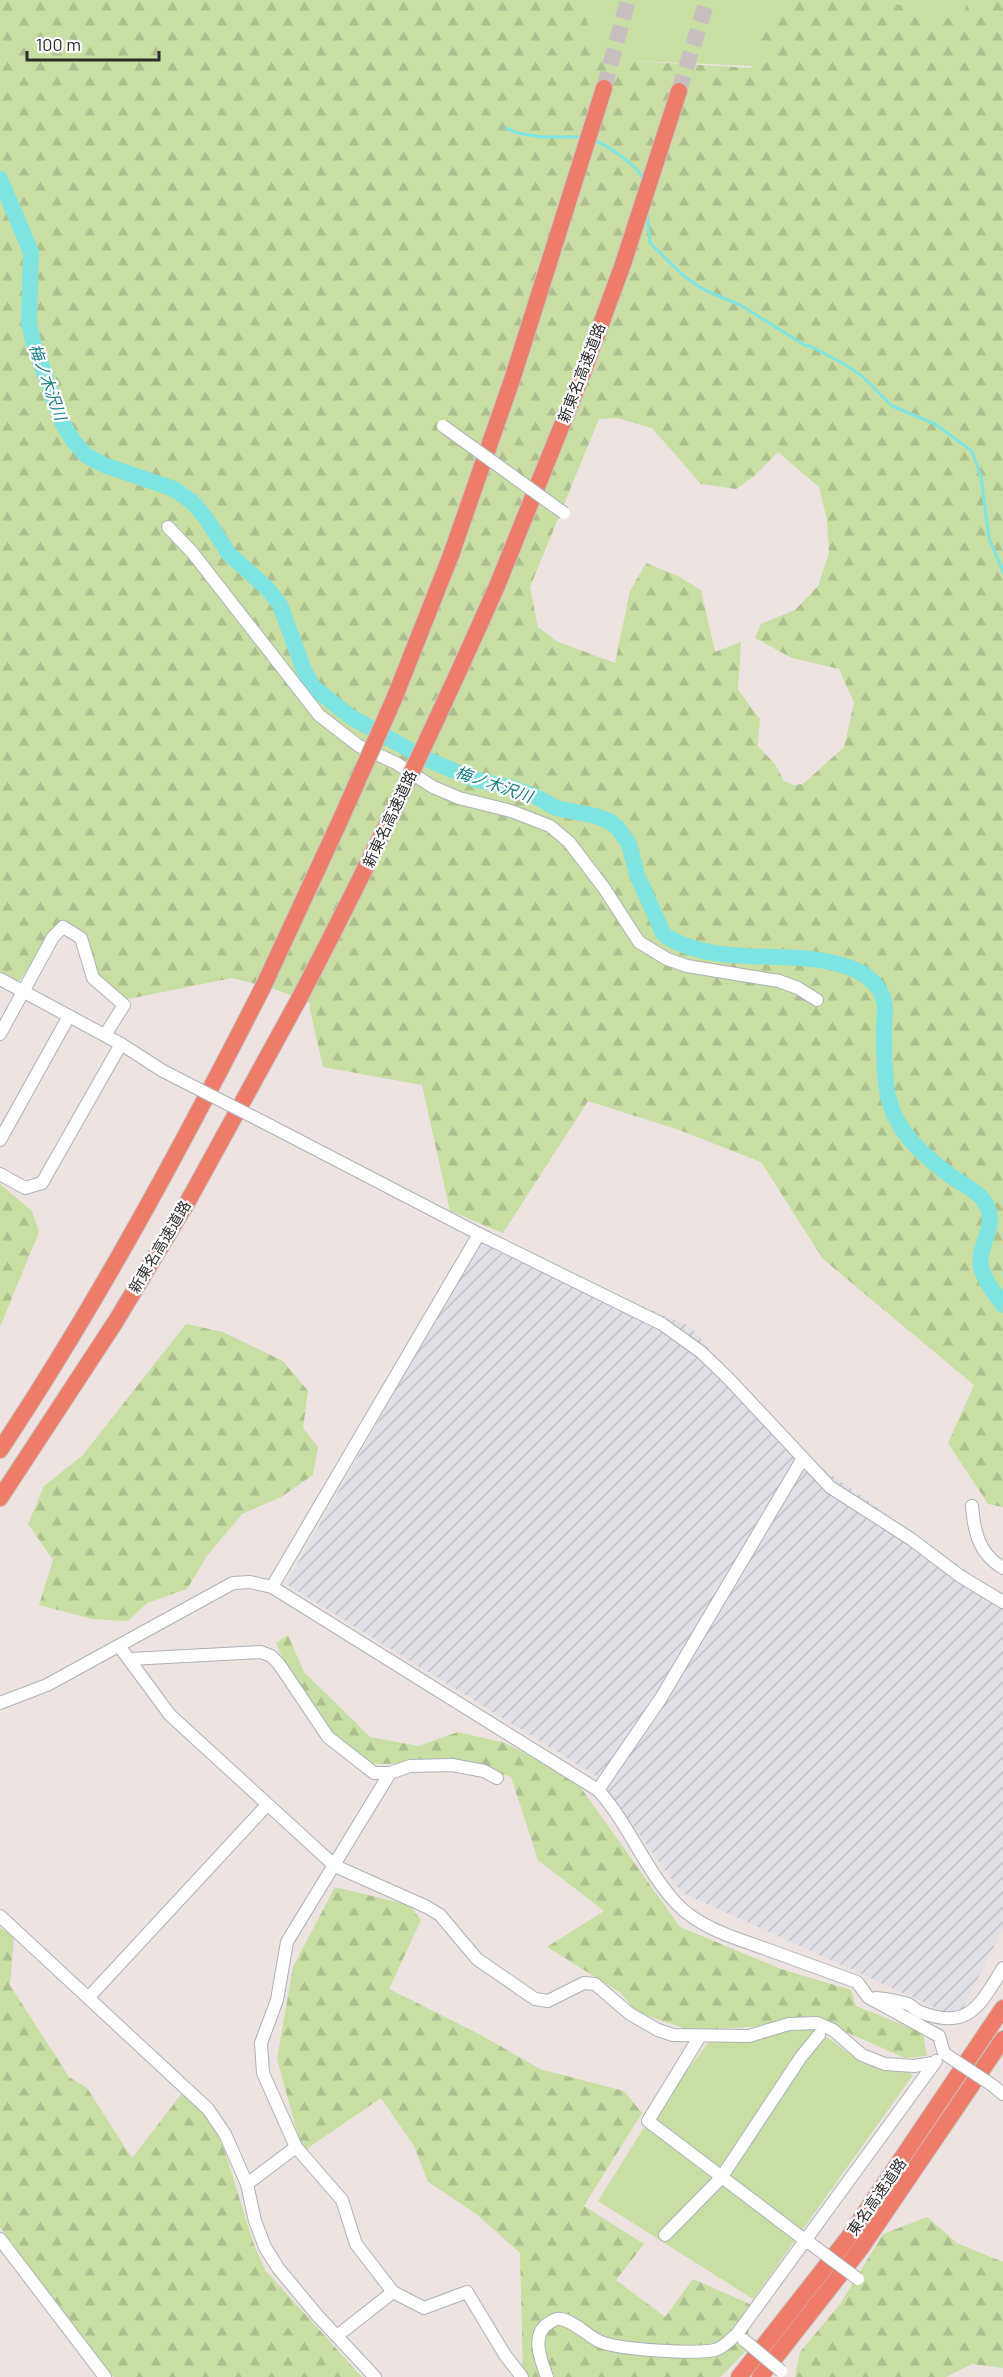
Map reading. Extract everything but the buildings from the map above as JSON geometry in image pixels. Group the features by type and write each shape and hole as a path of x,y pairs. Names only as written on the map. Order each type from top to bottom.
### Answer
{"highway":[{"name":"新東名高速道路","path":"0,1450 83,1318 199,1113 264,985 376,741 451,555 512,380 604,88"},
{"name":"新東名高速道路","path":"0,1498 116,1321 175,1223 299,999 365,872 497,586 583,373 679,91"},
{"name":"東名高速道路","path":"739,2377 848,2238 1003,2008"},
{"name":"東名高速道路","path":"760,2377 861,2248 1003,2039"}],"street":[{"path":"443,426 564,513"},
{"path":"168,526 192,552 318,715 343,735 452,796 512,811 550,826 568,842 604,888 639,942 667,959 694,968 779,981 798,988 816,1000"},
{"path":"0,1034 53,937 63,927 81,938 93,978 124,1005 105,1035"},
{"path":"0,979 121,1044 163,1071 479,1234 662,1324 701,1352 830,1487 911,1539 960,1576 1003,1602"},
{"path":"0,1140 69,1016"},
{"path":"0,1174 26,1188 42,1183 121,1044"},
{"path":"272,1587 479,1234"},
{"path":"598,1790 661,1698 803,1458"},
{"path":"972,1506 976,1537 981,1547 1002,1562"},
{"path":"0,1703 47,1685 233,1583 250,1581 272,1587 598,1790 610,1803 660,1882 677,1904 696,1921 733,1937 857,1982 868,1997 939,2036 946,2055 1003,2094"},
{"path":"119,1646 170,1715 335,1866 440,1915 477,1959 535,1999 548,2001 584,1983 595,1984 630,2014 658,2030 673,2035 749,2036 789,2024 817,2023 833,2030 862,2055 885,2064 914,2066 933,2063 946,2055"},
{"path":"130,1659 261,1652 271,1656 279,1664 328,1737 374,1773 390,1773 410,1766 452,1765 484,1771 497,1778"},
{"path":"390,1773 287,1942 277,2000 261,2043 263,2073 296,2147 342,2200 356,2244 393,2292 424,2308 467,2292 505,2355 522,2377"},
{"path":"89,1997 267,1805"},
{"path":"0,1916 208,2109 225,2134 247,2184 255,2221 265,2247 278,2268 375,2377"},
{"path":"868,1997 908,2004 919,2011 938,2016 958,2018 972,2012 1003,1968"},
{"path":"665,2235 721,2178 801,2057 819,2035"},
{"path":"700,2036 648,2121 858,2279"},
{"path":"547,2377 538,2353 540,2333 543,2326 553,2320 561,2319 602,2342 650,2349 718,2350 740,2337 933,2063"},
{"path":"247,2184 296,2147"},
{"path":"0,2239 105,2377"},
{"path":"337,2336 393,2292"},
{"path":"740,2337 781,2371"}],"shaded area":[{"path":"483,1236 691,1327 791,1446 1003,1597 1003,1928 958,2018 681,1892 598,1777 286,1584"}],"green space":[{"path":"0,0 580,0 599,59 751,68 760,39 793,0 882,0 961,22 968,0 1003,0 1003,1507 988,1504 948,1443 974,1385 823,1259 761,1162 679,1130 588,1101 503,1233 450,1211 422,1085 323,1067 310,1003 272,988 232,978 128,999 90,978 81,938 60,924 18,983 0,972","holes":["617,418 652,428 701,484 736,489 753,477 778,452 819,487 827,520 829,553 818,586 795,610 761,624 755,638 792,658 839,669 854,703 844,747 803,784 793,785 784,781 775,764 758,746 760,719 738,690 741,642 715,652 701,590 678,576 646,563 630,591 615,663 556,641 538,627 530,587 599,419"]},
{"path":"435,0 996,0 960,41 754,66 635,61 575,64"},
{"path":"0,1184 32,1211 39,1232 0,1327"},
{"path":"186,1324 223,1332 283,1361 308,1391 303,1428 318,1447 313,1475 281,1497 242,1514 207,1556 187,1589 147,1603 128,1621 92,1619 39,1605 53,1560 28,1524 44,1486 82,1456"},
{"path":"288,1635 304,1672 370,1737 418,1746 458,1732 505,1743 551,1767 581,1788 680,1927 781,1969 851,1990 856,2006 923,2033 927,2056 905,2058 810,2016 753,2027 689,2030 636,2012 621,1993 547,1947 604,1911 538,1860 511,1777 466,1762 379,1764 350,1761 288,1671 276,1643"},
{"path":"335,1887 409,1905 421,1920 389,1989 481,2035 540,2069 624,2091 642,2113 584,2206 644,2244 616,2280 665,2317 693,2279 752,2305 746,2351 720,2377 523,2377 520,2253 475,2213 428,2182 414,2146 381,2098 305,2150 301,2146 277,2059 293,1967"},
{"path":"0,1928 14,1937 10,1985 69,2077 87,2088 132,2158 183,2092 203,2112 220,2136 254,2245 265,2270 362,2377 114,2377 81,2341 0,2227"},
{"path":"813,2027 862,2063 906,2071 913,2075 753,2299 598,2201 648,2121 708,2043 749,2040 788,2028"},
{"path":"927,2217 957,2243 1003,2262 1003,2368 972,2364 946,2377 795,2377 800,2352 840,2304 883,2234"}],"waterway":[{"path":"506,128 518,133 541,137 583,137"},
{"path":"593,140 621,156 635,168 643,179"},
{"name":"梅ノ木沢川","path":"0,179 31,252 29,322 33,342 62,422 74,442 87,456 104,465 174,489 192,502 206,518 229,554 268,589 280,605 304,670 313,687 351,717 424,758 473,779 509,787 535,796 556,808 596,816 617,827 629,844 637,875 663,933 667,937 690,947 713,953 812,959 835,963 867,976 878,987 885,1005 885,1073 892,1109 913,1143 944,1171 978,1194 987,1207 990,1224 982,1248 981,1266 987,1282 1003,1305"},
{"path":"647,212 650,243 685,277 703,289 742,306 806,346 844,364 861,375 892,406 935,424 972,451 981,477 989,538 1003,572"}],"tunnel":[{"path":"604,88 628,0"},
{"path":"679,91 707,0"}]}
